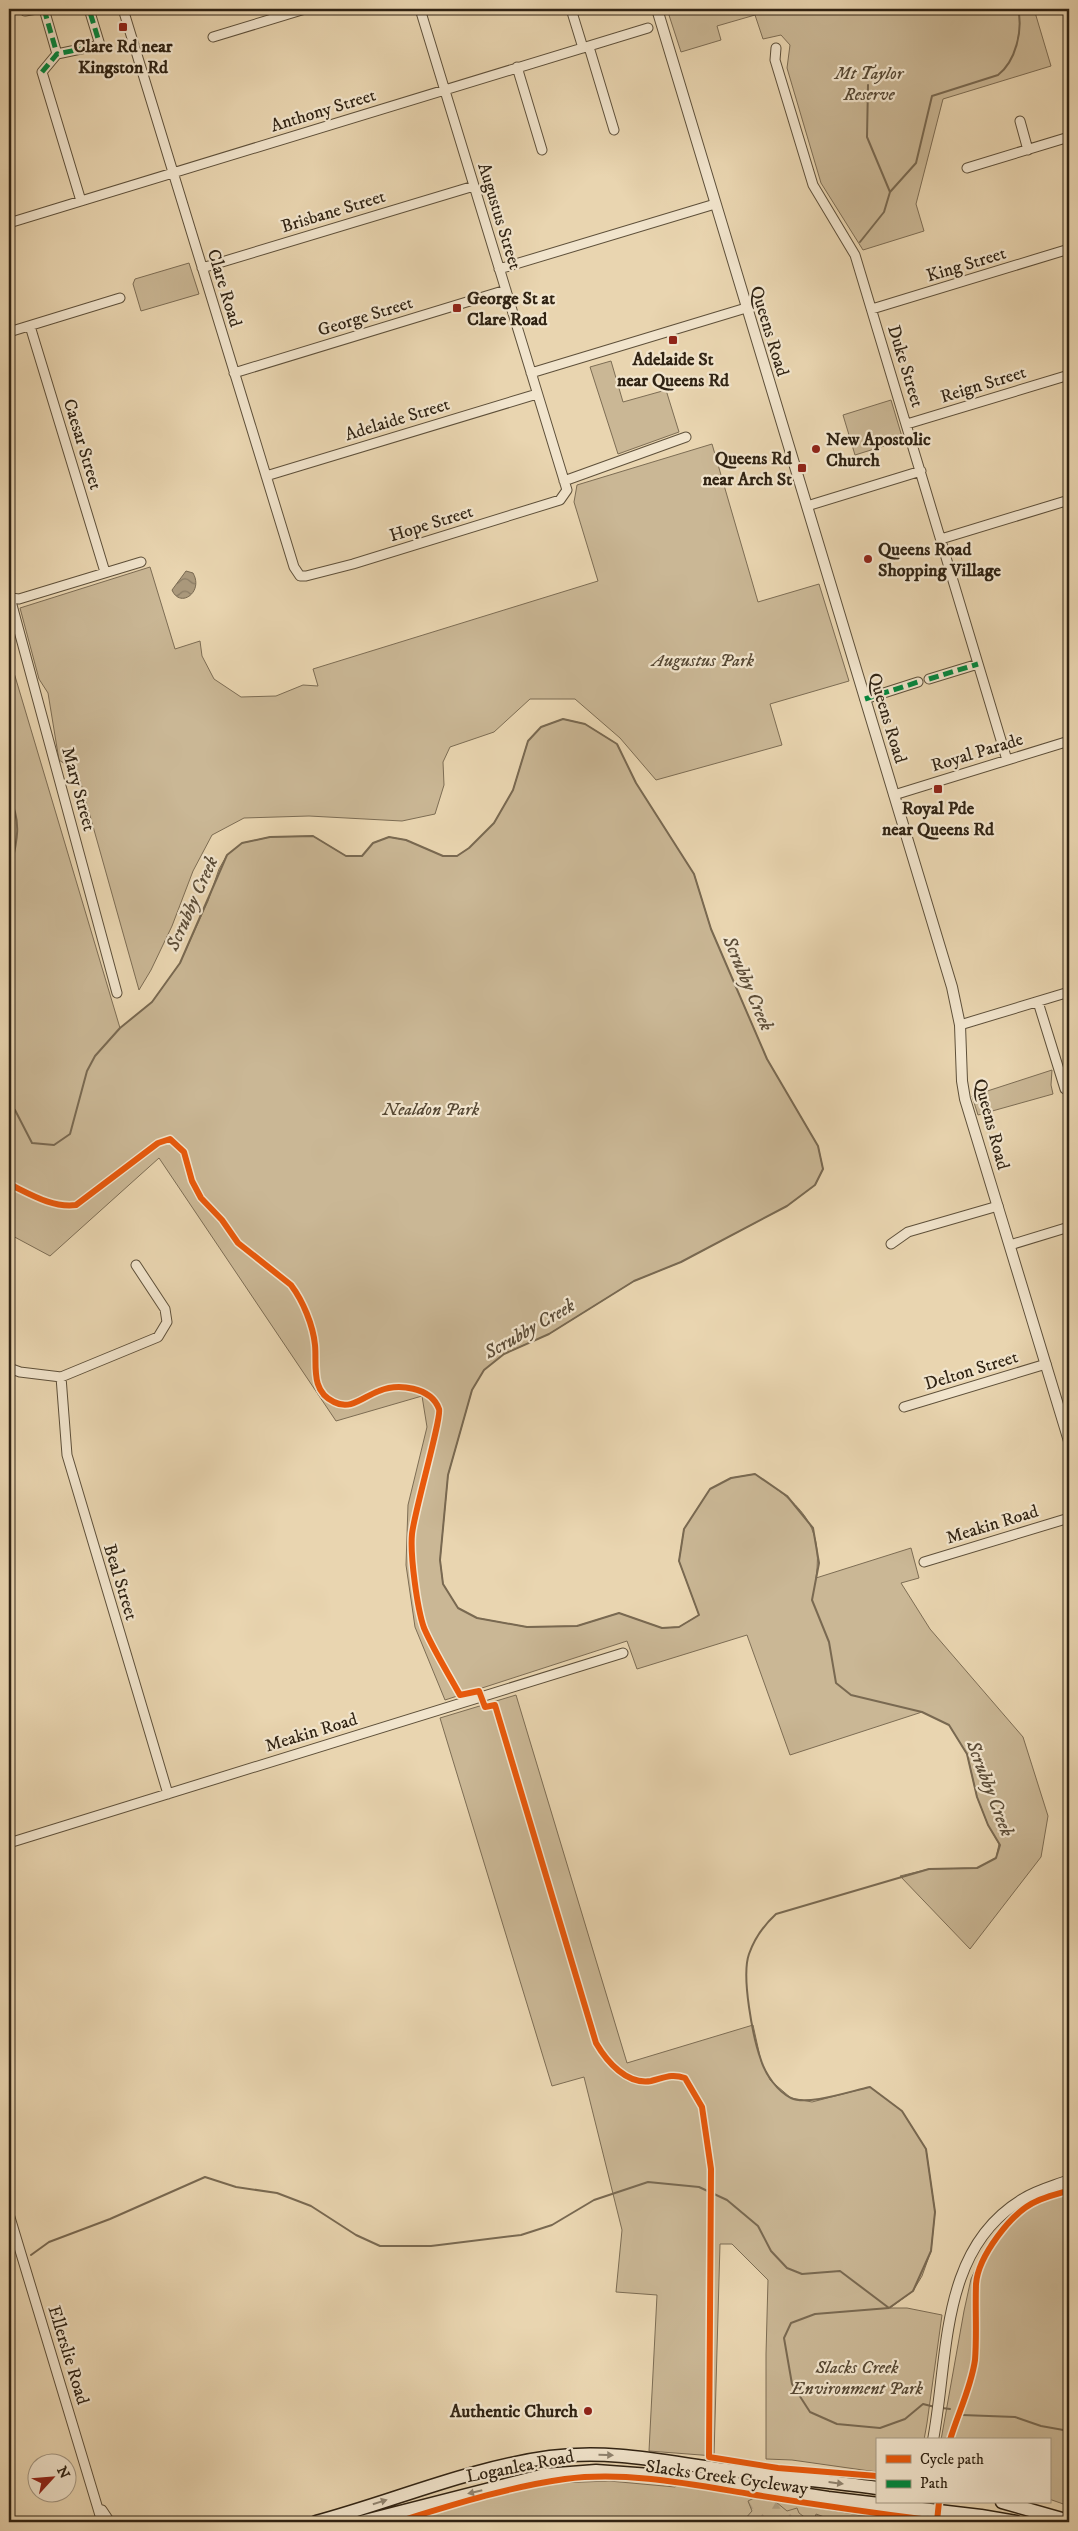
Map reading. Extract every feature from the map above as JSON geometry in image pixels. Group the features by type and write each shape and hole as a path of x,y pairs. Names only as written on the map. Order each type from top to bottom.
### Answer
{"main road":[{"name":"Loganlea Road","path":"316,2522 498,2467 543,2458 578,2455 646,2457 725,2470 873,2486"},
{"name":"Loganlea Road","path":"361,2522 452,2497 545,2475 596,2471 698,2478 828,2498 876,2502"},
{"name":"Loganlea Road","path":"902,2504 926,2506 1016,2522"},
{"path":"1009,2504 1069,2521"}],"street":[{"path":"24,11 37,9"},
{"path":"44,9 57,54"},
{"path":"81,202 42,72 57,54 100,45 89,9"},
{"name":"Clare Road","path":"123,9 294,567 300,576"},
{"path":"213,37 305,9"},
{"name":"Augustus Street","path":"420,9 567,490"},
{"path":"571,9 614,130"},
{"name":"Queens Road","path":"657,9 952,987 960,1024 962,1080 965,1098 1046,1364 1068,1429 1069,1441"},
{"name":"Anthony Street","path":"9,223 648,28"},
{"name":"Duke Street","path":"776,48 775,60 813,186 826,210 853,251 872,309 1007,760"},
{"path":"517,67 542,150"},
{"path":"1020,121 1028,150"},
{"path":"967,168 1069,137"},
{"name":"Brisbane Street","path":"202,268 474,186"},
{"path":"499,269 715,204"},
{"name":"King Street","path":"872,309 1069,249"},
{"name":"George Street","path":"234,373 506,290"},
{"path":"9,332 120,298"},
{"path":"531,373 746,308"},
{"name":"Caesar Street","path":"30,326 105,572"},
{"name":"Reign Street","path":"907,424 1069,375"},
{"name":"Adelaide Street","path":"266,476 537,394"},
{"path":"564,481 686,437"},
{"path":"807,506 921,471"},
{"name":"Hope Street","path":"300,576 352,564 560,500 567,490"},
{"path":"941,539 1069,500"},
{"path":"10,596 19,599 141,562"},
{"name":"Mary Street","path":"10,596 117,993"},
{"path":"929,679 978,664"},
{"path":"865,699 918,682"},
{"name":"Royal Parade","path":"894,795 1069,741"},
{"path":"960,1024 1069,992"},
{"path":"1038,1002 1067,1088"},
{"path":"891,1244 908,1232 998,1206"},
{"path":"1010,1245 1069,1227"},
{"path":"9,1368 20,1372 61,1377 158,1337 166,1322 165,1309 136,1265"},
{"name":"Delton Street","path":"904,1407 1046,1364"},
{"name":"Beal Street","path":"61,1377 67,1455 168,1794"},
{"name":"Meakin Road","path":"924,1562 1069,1518"},
{"name":"Meakin Road","path":"9,1843 623,1653"},
{"path":"934,2434 951,2313 962,2269 988,2228 1004,2212 1024,2198 1069,2180"},
{"name":"Ellerslie Road","path":"9,2214 99,2505 102,2522"},
{"name":"Ellerslie Road","path":"99,2505 110,2522"}],"green space":[{"name":"Mt Taylor Reserve","path":"667,9 1034,9 1051,66 943,99 916,204 924,231 863,250 821,183 787,68 790,45 781,35 763,39 755,15 717,26 721,40 681,52"},
{"path":"189,263 199,294 141,311 133,284 135,279"},
{"path":"611,361 623,402 666,390 679,432 618,454 590,367"},
{"path":"891,400 903,440 855,455 843,415"},
{"name":"Augustus Park","path":"712,444 758,602 819,584 849,681 770,704 782,745 656,780 620,738 575,699 530,699 494,732 450,747 443,762 444,785 435,814 402,821 309,816 244,818 212,835 193,871 172,926 139,990 80,780 71,768 59,760 48,693 39,679 20,608 150,567 175,649 200,641 202,656 214,679 241,697 276,696 303,685 318,686 313,669 598,581 574,502 577,485"},
{"name":"Nealdon Park","path":"9,656 120,1028 152,1002 180,963 208,901 219,869 227,855 242,843 270,837 313,836 346,856 362,856 373,843 389,837 406,840 443,856 457,856 469,848 494,823 513,790 528,741 541,727 563,719 585,724 617,744 636,783 694,874 711,929 767,1059 818,1146 823,1169 815,1185 787,1206 681,1262 634,1281 549,1334 504,1354 484,1370 472,1390 448,1475 440,1560 443,1584 458,1608 477,1618 527,1627 577,1626 619,1613 662,1628 679,1627 699,1615 679,1561 684,1529 710,1489 731,1478 755,1474 784,1495 805,1516 812,1528 816,1542 816,1578 911,1548 919,1578 901,1583 930,1629 1023,1737 1048,1816 1041,1857 970,1949 900,1876 929,1869 977,1868 996,1858 999,1844 988,1825 977,1797 967,1754 949,1725 922,1712 790,1755 747,1635 637,1669 627,1641 445,1700 415,1627 406,1565 408,1505 427,1427 422,1396 336,1421 159,1158 50,1256 9,1234"},
{"path":"1052,1070 1051,1085 1053,1094 978,1115 972,1096"},
{"path":"516,1695 627,2063 753,2025 761,2061 770,2080 791,2098 812,2102 870,2087 902,2111 926,2149 935,2212 931,2251 922,2276 913,2291 890,2308 907,2308 942,2315 927,2423 924,2438 876,2438 876,2472 792,2460 766,2459 768,2280 732,2244 720,2244 714,2456 649,2451 657,2295 616,2292 622,2230 584,2077 552,2086 440,1718"},
{"name":"Slacks Creek Environment Park","path":"1069,2191 1069,2506 1050,2499 1050,2438 941,2438 971,2279 981,2257 1020,2212 1037,2200"},
{"path":"609,2481 675,2487 679,2484 859,2515 940,2522 405,2522 507,2492 558,2483"},
{"path":"754,2498 776,2502 787,2511 797,2508 799,2513 807,2519 815,2518 816,2514 838,2522 748,2522 745,2519 752,2511 748,2501"}],"water":[{"path":"186,571 193,573 196,580 195,586 190,596 180,598 172,590"}],"waterway":[{"path":"860,242 884,212 890,192 916,163 932,96 998,75 1004,69 1014,54 1017,45 1020,26 1018,9"},
{"path":"868,85 867,137 890,192"},
{"name":"Scrubby Creek","path":"9,1105 15,1110 32,1143 54,1145 70,1134 87,1071 95,1056 120,1028 152,1002 180,963 227,855 242,843 270,837 313,836 346,856 362,856 373,843 389,837 406,840 443,856 457,856 469,848 494,823 513,790 528,741 541,727 563,719 585,724 617,744 636,783 694,874 711,929 767,1059 818,1146 823,1169 815,1185 787,1206 681,1262 634,1281 549,1334 504,1354 484,1370 472,1390 448,1475 440,1560 443,1584 458,1608 477,1618 527,1627 577,1626 619,1613 662,1628 679,1627 699,1615 679,1561 684,1529 710,1489 731,1478 755,1474 787,1496 813,1528 819,1563 812,1600 829,1642 836,1683 851,1695 922,1712 949,1725 967,1754 977,1797 988,1825 1000,1845 996,1858 977,1868 929,1869 776,1914 763,1927 751,1948 746,1977 749,2007 758,2050 769,2077 781,2092 791,2098 807,2100 870,2087 902,2111 926,2149 935,2212 931,2251 913,2291 889,2308 815,2314 791,2323 784,2338 792,2384 810,2412 837,2424 880,2428 905,2419 923,2404 935,2407"},
{"name":"Scrubby Creek","path":"9,798 14,807 17,826 16,846 9,875"},
{"path":"31,2255 49,2242 110,2219 205,2177 236,2187 277,2193 311,2206 356,2235 380,2246 431,2246 521,2235 552,2225 594,2200 648,2182 699,2187 727,2200 758,2226 771,2251 787,2268 802,2274 840,2271 889,2308"},
{"name":"Scrubby Creek","path":"942,2408 950,2409"},
{"name":"Scrubby Creek","path":"962,2415 1015,2417 1041,2426 1069,2431"}],"marked path":[{"path":"25,11 37,9"},
{"path":"44,9 57,54"},
{"path":"42,72 57,54 100,45 89,9"},
{"path":"929,679 978,664"},
{"path":"865,699 918,682"}],"cycle path":[{"name":"Slacks Creek Cycleway","path":"9,1184 50,1202 76,1205 158,1143 170,1139 184,1152 192,1181 201,1198 222,1220 238,1243 291,1285 300,1298 312,1329 315,1345 316,1377 321,1391 326,1397 334,1402 346,1405 357,1402 373,1393 395,1387 404,1387 422,1392 435,1402 439,1409 439,1416 412,1534 415,1581 424,1628 460,1695 479,1691 485,1707 495,1705 596,2043 606,2058 626,2076 642,2081 672,2076 685,2078 702,2107 711,2169 709,2457 778,2468 876,2476"},
{"path":"951,2438 975,2360 976,2284 983,2261 998,2236 1017,2215 1037,2201 1069,2190"},
{"name":"Slacks Creek Cycleway","path":"397,2522 501,2492 544,2482 588,2477 658,2480 937,2521 939,2504"}],"place":[{"name":"Clare Rd near Kingston Rd","path":"123,27"},
{"name":"George St at Clare Road","path":"457,308"},
{"name":"Adelaide St near Queens Rd","path":"673,340"},
{"name":"New Apostolic Church","path":"816,449"},
{"name":"Queens Rd near Arch St","path":"802,468"},
{"name":"Queens Road Shopping Village","path":"868,559"},
{"name":"Royal Pde near Queens Rd","path":"938,789"},
{"name":"Authentic Church","path":"588,2411"}]}
